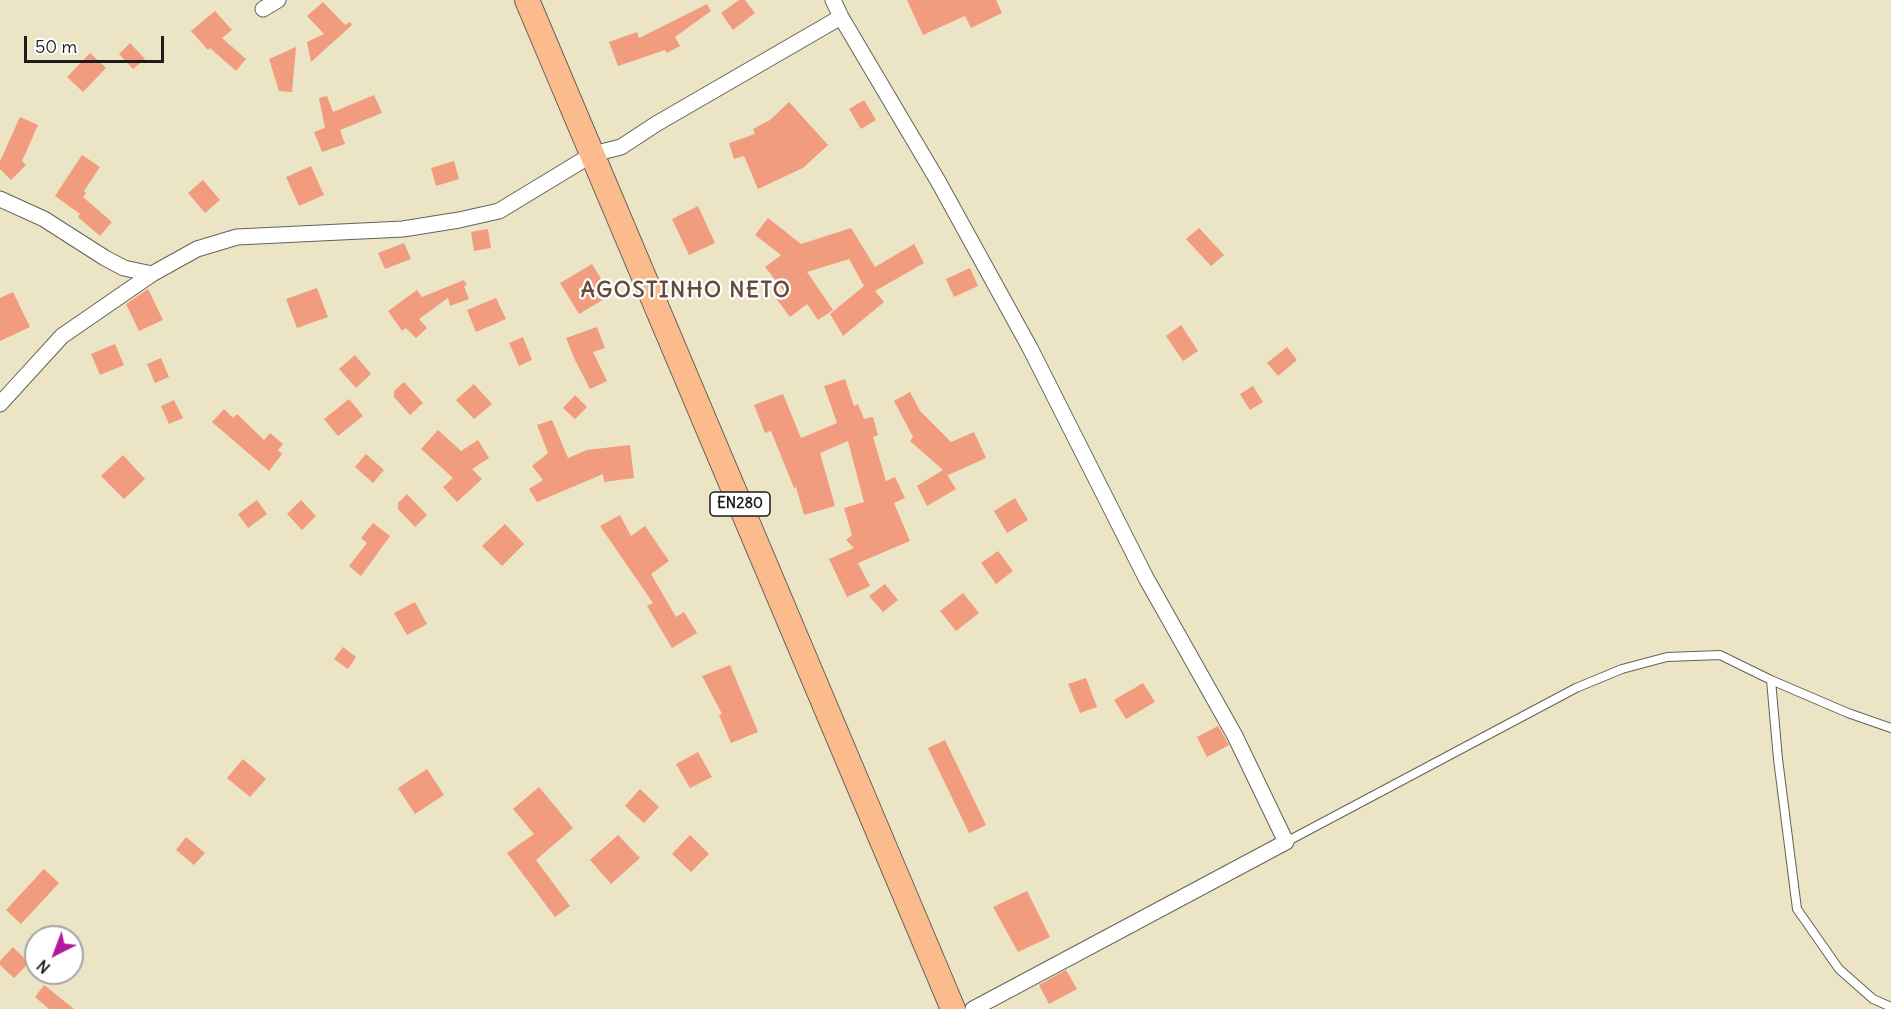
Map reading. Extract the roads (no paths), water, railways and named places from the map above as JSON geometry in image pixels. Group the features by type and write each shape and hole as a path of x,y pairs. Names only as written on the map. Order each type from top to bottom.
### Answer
{"main road":[{"name":"EN280","path":"527,0 953,1009"}],"street":[{"path":"263,9 278,0"},
{"path":"833,0 938,181 1030,348 1146,578 1235,736 1286,842 973,1009"},
{"path":"0,404 62,336 152,274 197,249 237,237 403,229 499,211 593,154 621,147 656,124 841,17"},
{"path":"0,199 44,219 124,268 152,274"}],"lane":[{"path":"1286,842 1576,688 1622,669 1668,657 1720,655 1771,680 1891,729"},
{"path":"1771,680 1778,759 1797,909 1839,969 1873,999 1891,1007"}],"district":[{"name":"AGOSTINHO NETO","path":"686,291"}]}
